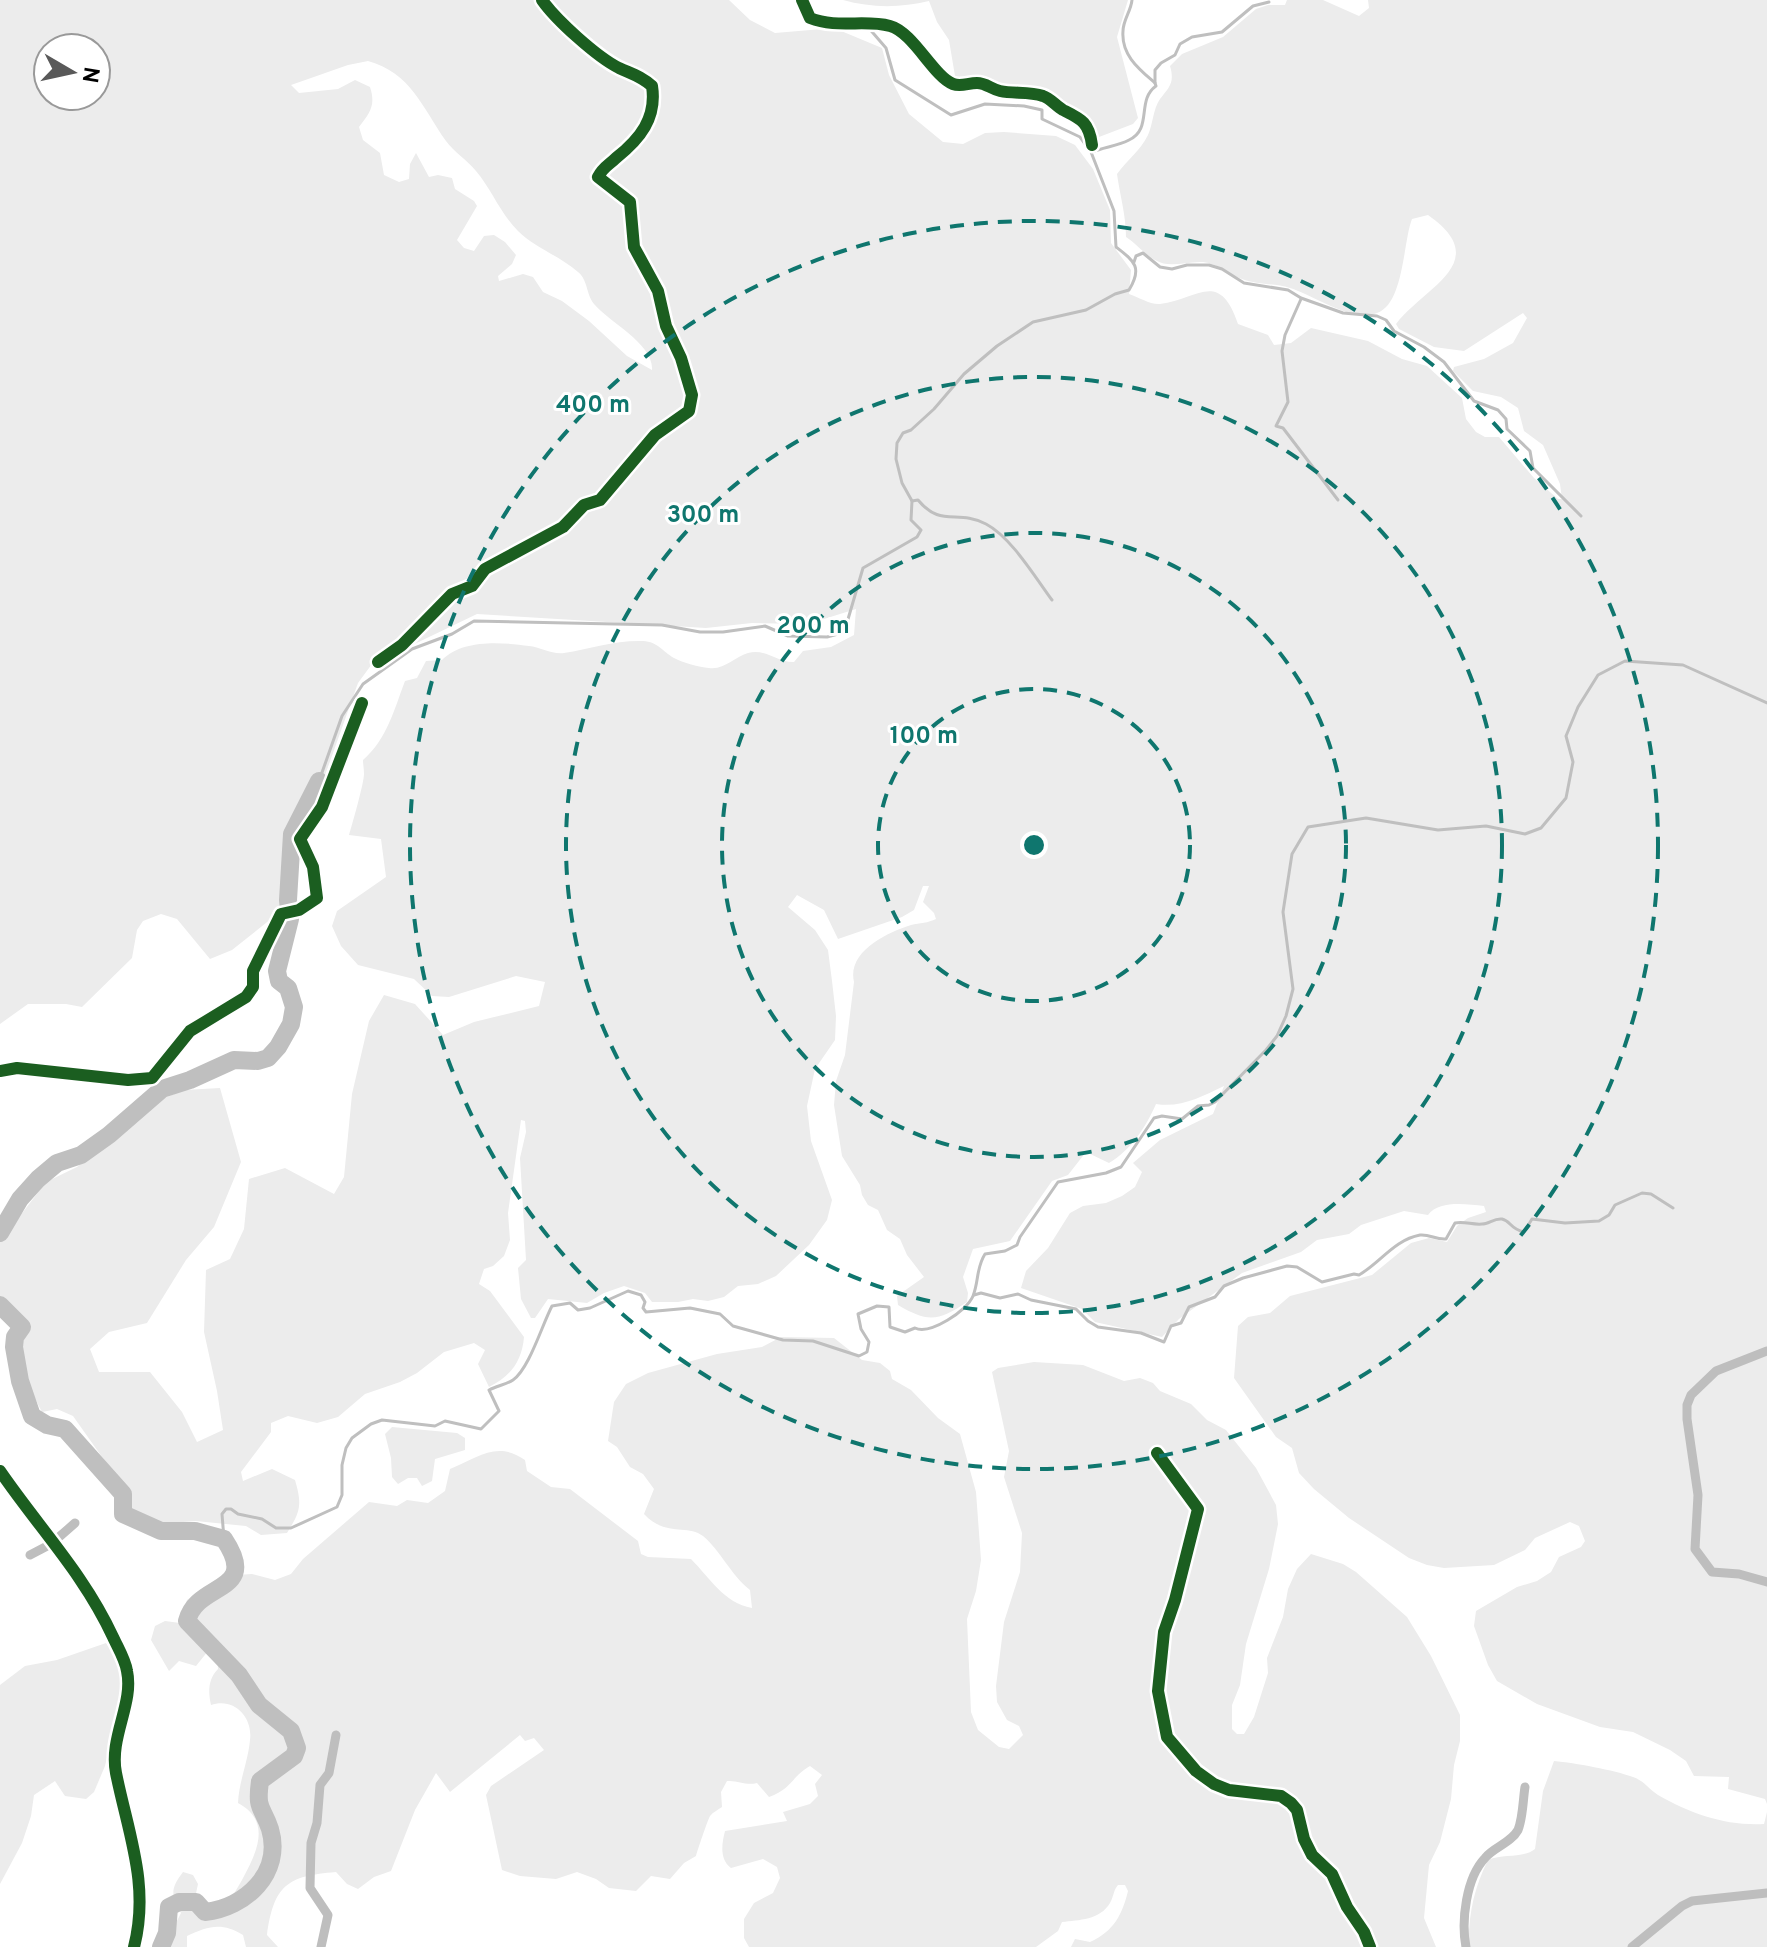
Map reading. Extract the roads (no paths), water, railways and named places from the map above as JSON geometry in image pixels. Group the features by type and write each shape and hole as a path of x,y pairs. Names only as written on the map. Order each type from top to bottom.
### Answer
{"street":[{"path":"378,662 402,645 452,594 472,586 485,569 563,527 584,505 600,500 639,451 655,435 685,415 691,404 691,389 666,326 658,291 634,247 630,202 598,177 605,166 645,129 654,100 652,86 636,73 620,69 607,61 558,20 542,0"},
{"path":"802,0 810,18 821,22 894,27 949,83 957,86 978,83 996,90 1045,96 1062,109 1078,115 1091,133 1092,145"},
{"path":"0,1071 17,1068 128,1080 152,1078 190,1031 246,997 253,987 253,971 281,914 299,910 317,898 313,867 300,839 322,807 362,703"},
{"path":"1767,1351 1716,1371 1691,1395 1687,1419 1698,1495 1694,1537 1698,1556 1712,1572 1739,1574 1767,1582"},
{"path":"1157,1453 1198,1509 1179,1588 1164,1632 1158,1691 1167,1737 1196,1771 1214,1784 1229,1790 1281,1796 1291,1803 1297,1810 1304,1839 1312,1855 1332,1874 1370,1947"},
{"path":"0,1471 86,1586 127,1671 114,1751 141,1898 140,1923 134,1947"},
{"path":"30,1555 54,1541 75,1523"},
{"path":"321,1947 328,1915 310,1888 311,1843 317,1823 320,1785 329,1773 336,1735"},
{"path":"1466,1947 1466,1908 1473,1877 1484,1858 1518,1829 1525,1787"},
{"path":"1632,1947 1692,1901 1767,1893"}],"waterway":[{"path":"1092,152 1125,142 1136,135 1141,129 1147,99 1156,86 1132,61 1123,40 1123,27 1132,0"},
{"path":"1155,83 1155,70 1175,55 1180,44 1192,37 1222,32 1253,6 1269,2"},
{"path":"319,781 342,716 363,684 412,649 452,634 474,621 662,625 700,632 765,626 788,636 827,637 838,634 846,626 863,568 917,537 921,530 911,520 912,501 902,483 896,459 897,443 903,433 911,430 934,409 964,374 997,346 1033,322 1086,310 1129,290 1136,270 1128,256 1116,247 1114,211 1091,152 1080,137 1042,119 1042,110 1024,106 985,104 951,115 895,80 886,48 867,26"},
{"path":"1134,262 1136,256 1143,253 1160,267 1172,269 1209,265 1244,283 1288,290 1343,313 1377,316 1386,320 1394,331 1444,362 1474,401 1498,410 1506,419 1507,429 1530,451 1533,468 1581,516"},
{"path":"1301,299 1285,335 1282,351 1288,402 1276,426 1283,428 1338,500"},
{"path":"912,501 918,500 942,516 976,520 995,530 1022,558 1052,600"},
{"path":"224,1539 222,1514 226,1509 262,1519 276,1528 291,1528 337,1507 342,1495 342,1465 346,1448 352,1438 371,1424 382,1420 435,1426 445,1421 481,1429 499,1411 489,1390 511,1381 519,1374 530,1357 552,1306 570,1303 578,1310 590,1308 628,1291 641,1295 646,1312 690,1308 720,1314 733,1326 783,1340 813,1341 859,1356 867,1352 869,1342 861,1329 858,1314 877,1306 889,1307 890,1327 905,1332 938,1325 964,1308 973,1296 985,1254 1005,1251 1017,1245 1058,1182 1121,1167 1154,1118 1182,1119 1198,1106 1215,1102 1277,1036 1293,989 1283,912 1292,854 1308,827 1366,818 1438,830 1486,826 1525,834 1541,828 1566,798 1573,762 1566,736 1578,707 1598,675 1625,661 1683,665 1767,703"},
{"path":"0,1233 20,1199 38,1179 57,1163 81,1155 109,1135 162,1089 234,1060 258,1061 268,1058 278,1047 291,1024 294,1007 288,988 279,981 277,971 290,919 288,900 292,834 319,781"},
{"path":"974,1295 981,1293 1000,1298 1018,1294 1031,1300 1076,1309 1098,1327 1141,1333 1164,1342 1171,1326 1181,1323 1189,1307 1215,1297 1224,1286 1243,1278 1287,1266 1297,1267 1322,1282 1359,1275 1395,1246 1411,1238 1424,1235 1446,1239 1455,1223 1482,1224 1502,1219 1524,1232 1532,1219 1565,1223 1599,1221 1609,1215 1615,1205 1642,1193 1651,1194 1673,1208"},
{"path":"0,1305 22,1327 15,1337 14,1347 20,1381 32,1416 47,1425 65,1429 123,1494 123,1514 161,1531 195,1531 224,1539 233,1557 235,1569 231,1579 202,1599 187,1621 239,1675 259,1705 291,1731 297,1748 294,1756 260,1781 259,1803 273,1845 266,1874 247,1896 220,1909 205,1912 196,1902 179,1902 169,1907 167,1933 161,1947"}]}
